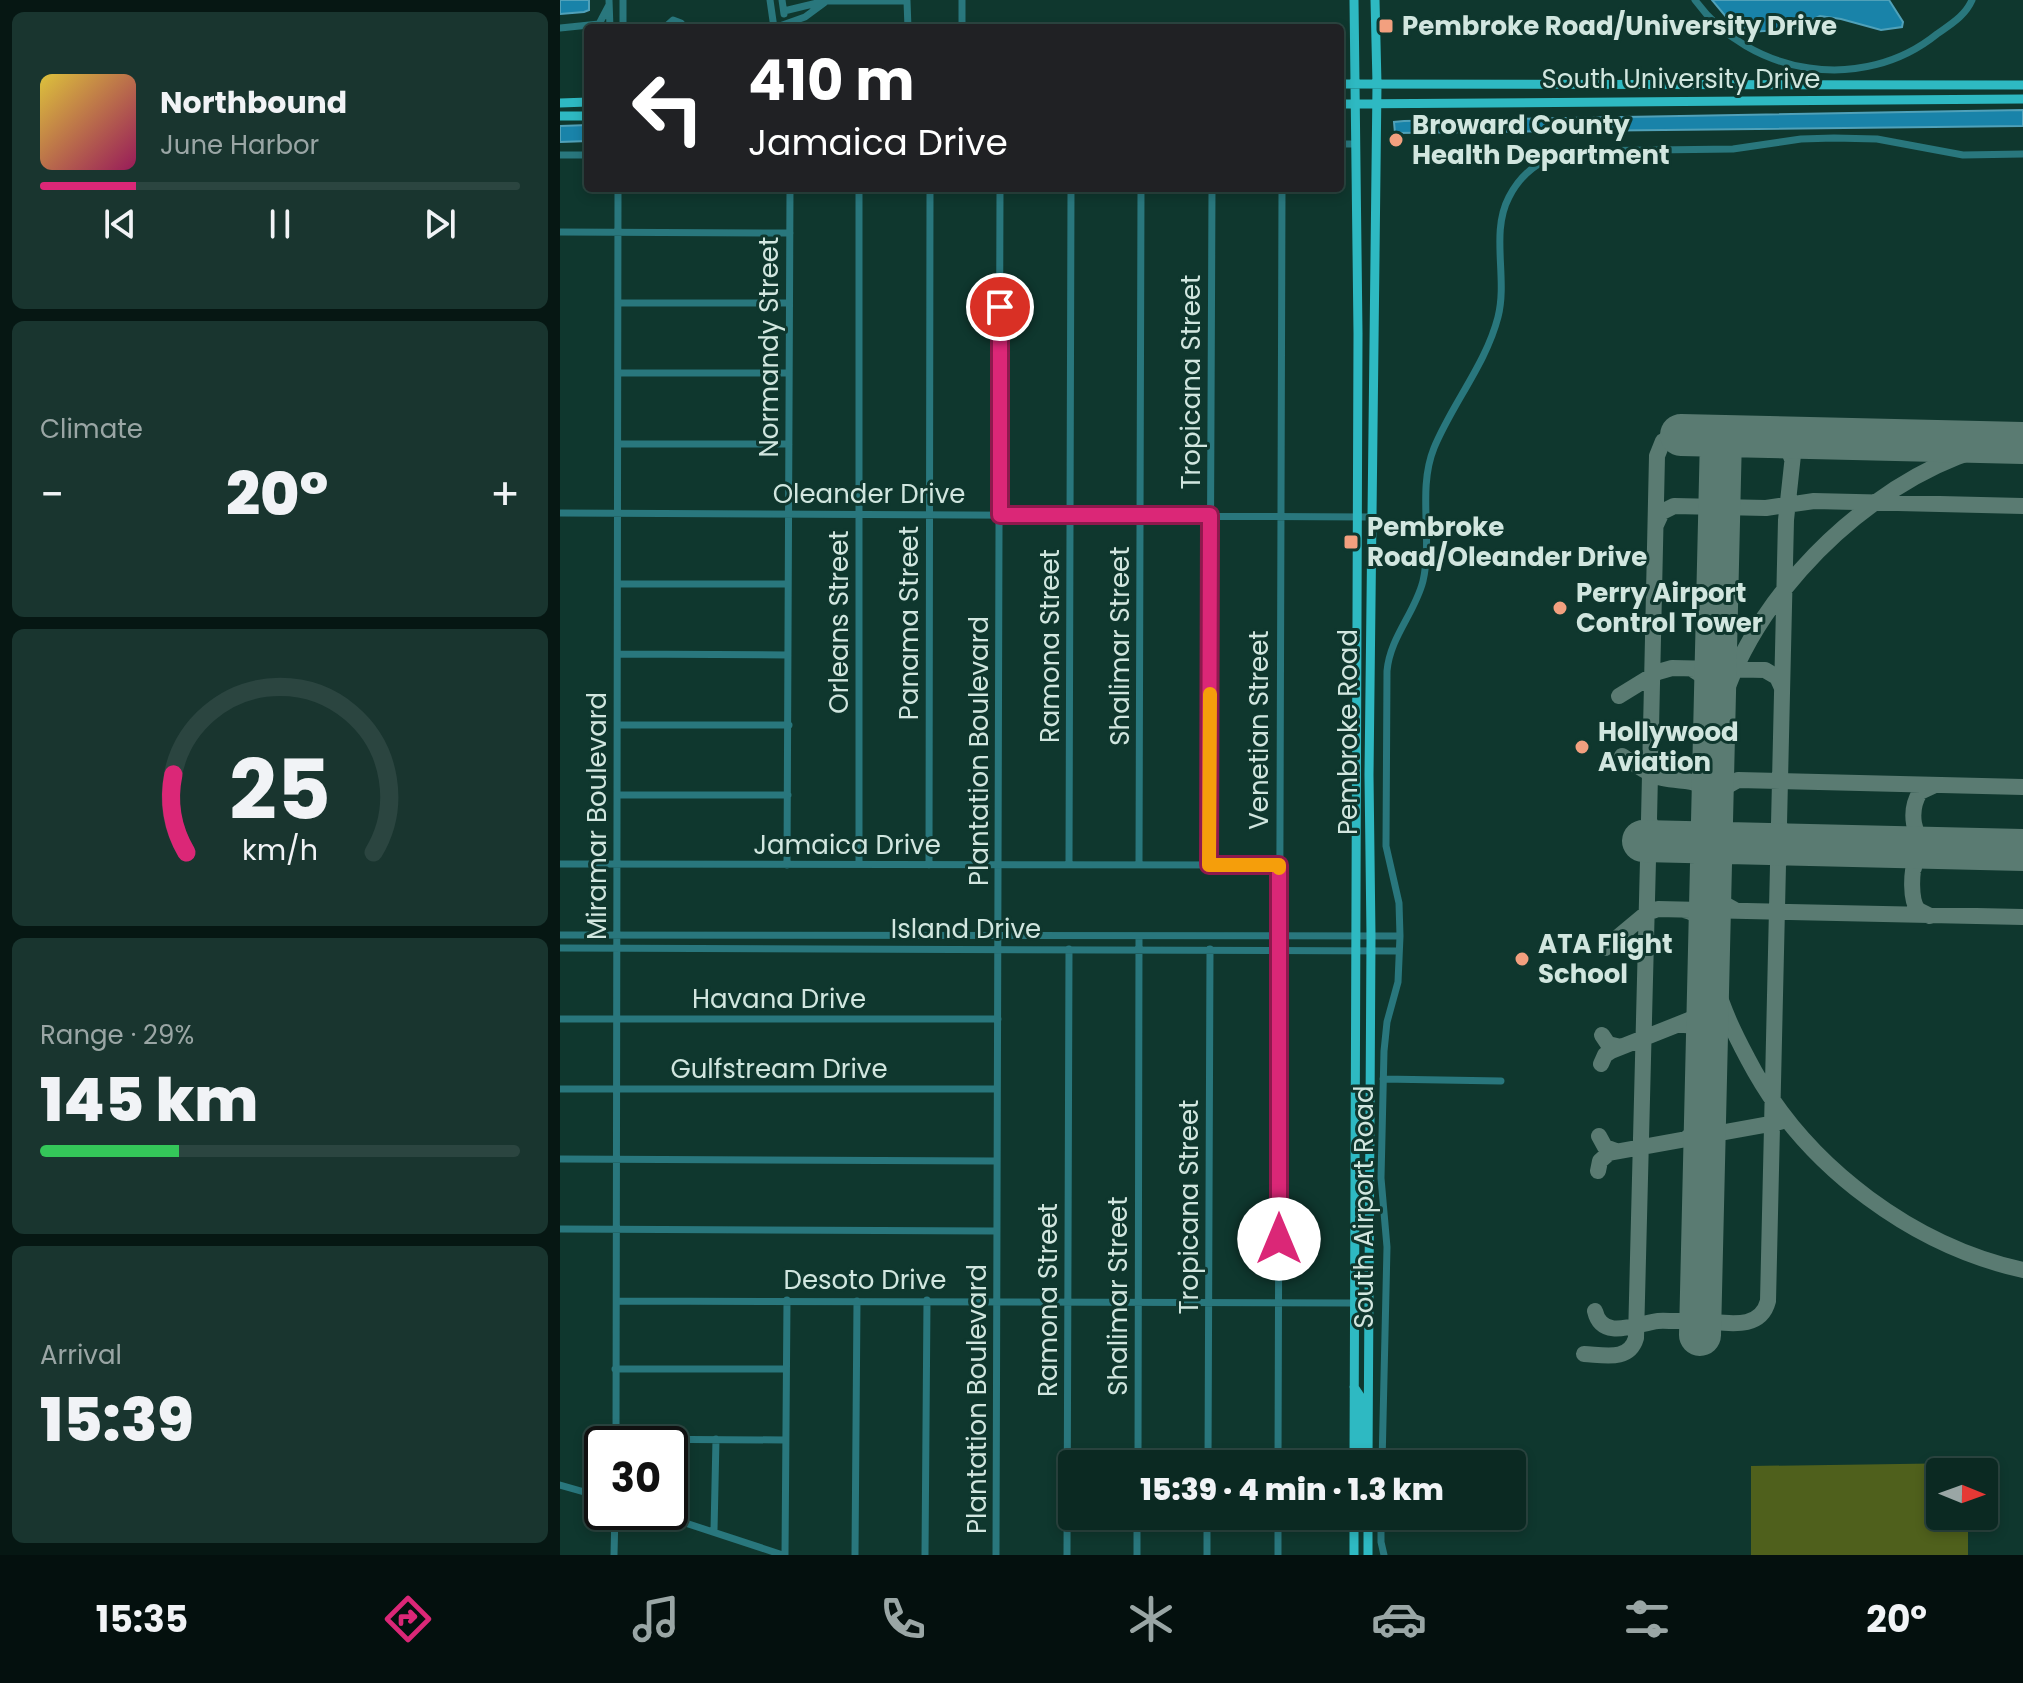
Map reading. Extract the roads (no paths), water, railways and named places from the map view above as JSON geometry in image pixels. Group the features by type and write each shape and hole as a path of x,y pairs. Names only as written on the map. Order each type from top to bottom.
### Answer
{"main road":[{"name":"Pembroke Road","path":"1354,0 1357,517 1354,1450"},
{"name":"Pembroke Road","path":"1368,1450 1369,775 1377,104 1375,0"},
{"name":"South University Drive","path":"1344,84 2023,85"},
{"name":"South University Drive","path":"1344,104 2023,99"},
{"path":"560,103 584,102"},
{"path":"560,116 584,116"},
{"path":"1353,1303 1362,1314 1362,1373 1368,1391"},
{"path":"1354,1387 1360,1396 1360,1450"},
{"path":"1354,1530 1354,1555"},
{"path":"1368,1530 1368,1555"}],"street":[{"path":"623,0 623,24"},
{"path":"770,0 773,24"},
{"path":"782,0 786,24"},
{"path":"962,0 962,24"},
{"path":"1695,0 1718,26 1748,48 1781,63 1827,70 1873,66 1896,58 1932,39 1968,9 1972,0"},
{"path":"784,11 825,1 907,1 908,24"},
{"path":"790,24 825,1"},
{"path":"599,24 609,2"},
{"path":"609,2 610,24"},
{"path":"560,28 584,27"},
{"name":"South Airport Road","path":"1382,1450 1387,1247 1381,1178 1383,1079 1386,1031 1398,982 1400,936 1399,903 1386,846 1390,770 1387,664 1424,576 1429,464 1439,437 1495,326 1500,301 1504,211 1513,190 1525,175 1552,156 1576,151 1733,149 1823,138 1877,139 1963,155 2023,154"},
{"path":"1344,144 1356,144"},
{"path":"560,155 584,155"},
{"name":"Miramar Boulevard","path":"616,1426 618,192"},
{"name":"Normandy Street","path":"787,865 790,192"},
{"name":"Orleans Street","path":"859,192 859,864"},
{"name":"Panama Street","path":"929,865 930,192"},
{"name":"Plantation Boulevard","path":"996,1555 1000,192"},
{"name":"Ramona Street","path":"1069,864 1071,192"},
{"name":"Shalimar Street","path":"1139,865 1141,192"},
{"name":"Tropicana Street","path":"1209,865 1212,192"},
{"name":"Venetian Street","path":"1278,1450 1282,192"},
{"path":"560,232 790,233"},
{"path":"619,303 789,303"},
{"path":"619,373 789,373"},
{"path":"619,444 789,444"},
{"name":"Oleander Drive","path":"560,513 1371,517"},
{"path":"618,584 788,584"},
{"path":"618,654 788,655"},
{"path":"618,725 789,725"},
{"path":"617,795 788,795"},
{"name":"Jamaica Drive","path":"560,864 1279,865"},
{"name":"Island Drive","path":"560,935 1371,936"},
{"name":"Shalimar Street","path":"1138,1450 1139,936"},
{"path":"1371,936 1400,936"},
{"name":"Island Drive","path":"560,948 1371,951"},
{"name":"Ramona Street","path":"1067,1555 1069,949"},
{"name":"Tropicana Street","path":"1208,1450 1210,949"},
{"path":"1371,951 1399,951"},
{"name":"Havana Drive","path":"560,1019 998,1019"},
{"path":"1383,1079 1501,1081"},
{"name":"Gulfstream Drive","path":"560,1089 997,1089"},
{"path":"560,1159 997,1161"},
{"path":"560,1229 997,1231"},
{"path":"688,1523 784,1555 787,1300"},
{"path":"925,1555 927,1300"},
{"name":"Desoto Drive","path":"617,1301 1353,1303"},
{"path":"855,1555 857,1301"},
{"path":"615,1369 786,1369"},
{"path":"714,1531 716,1439"},
{"path":"688,1440 785,1440"},
{"path":"560,1485 584,1492"},
{"path":"614,1555 615,1530"},
{"path":"1137,1530 1137,1555"},
{"path":"1207,1530 1207,1555"},
{"path":"1278,1530 1278,1555"},
{"path":"1382,1530 1384,1555"}],"water":[{"path":"560,0 589,0 589,10 560,14"},
{"path":"1712,0 1889,0 1903,22 1902,27 1881,30 1820,16 1793,29 1749,32 1727,18"},
{"path":"2023,110 2023,126 1395,133 1394,122 1404,121"},
{"path":"584,125 584,141 560,142 560,126"}],"place":[{"name":"Pembroke Road/University Drive","path":"1386,26"},
{"name":"Broward County Health Department","path":"1396,140"},
{"name":"Pembroke Road/Oleander Drive","path":"1351,542"},
{"name":"Perry Airport Control Tower","path":"1560,608"},
{"name":"Hollywood Aviation","path":"1582,747"},
{"name":"ATA Flight School","path":"1522,959"}]}
